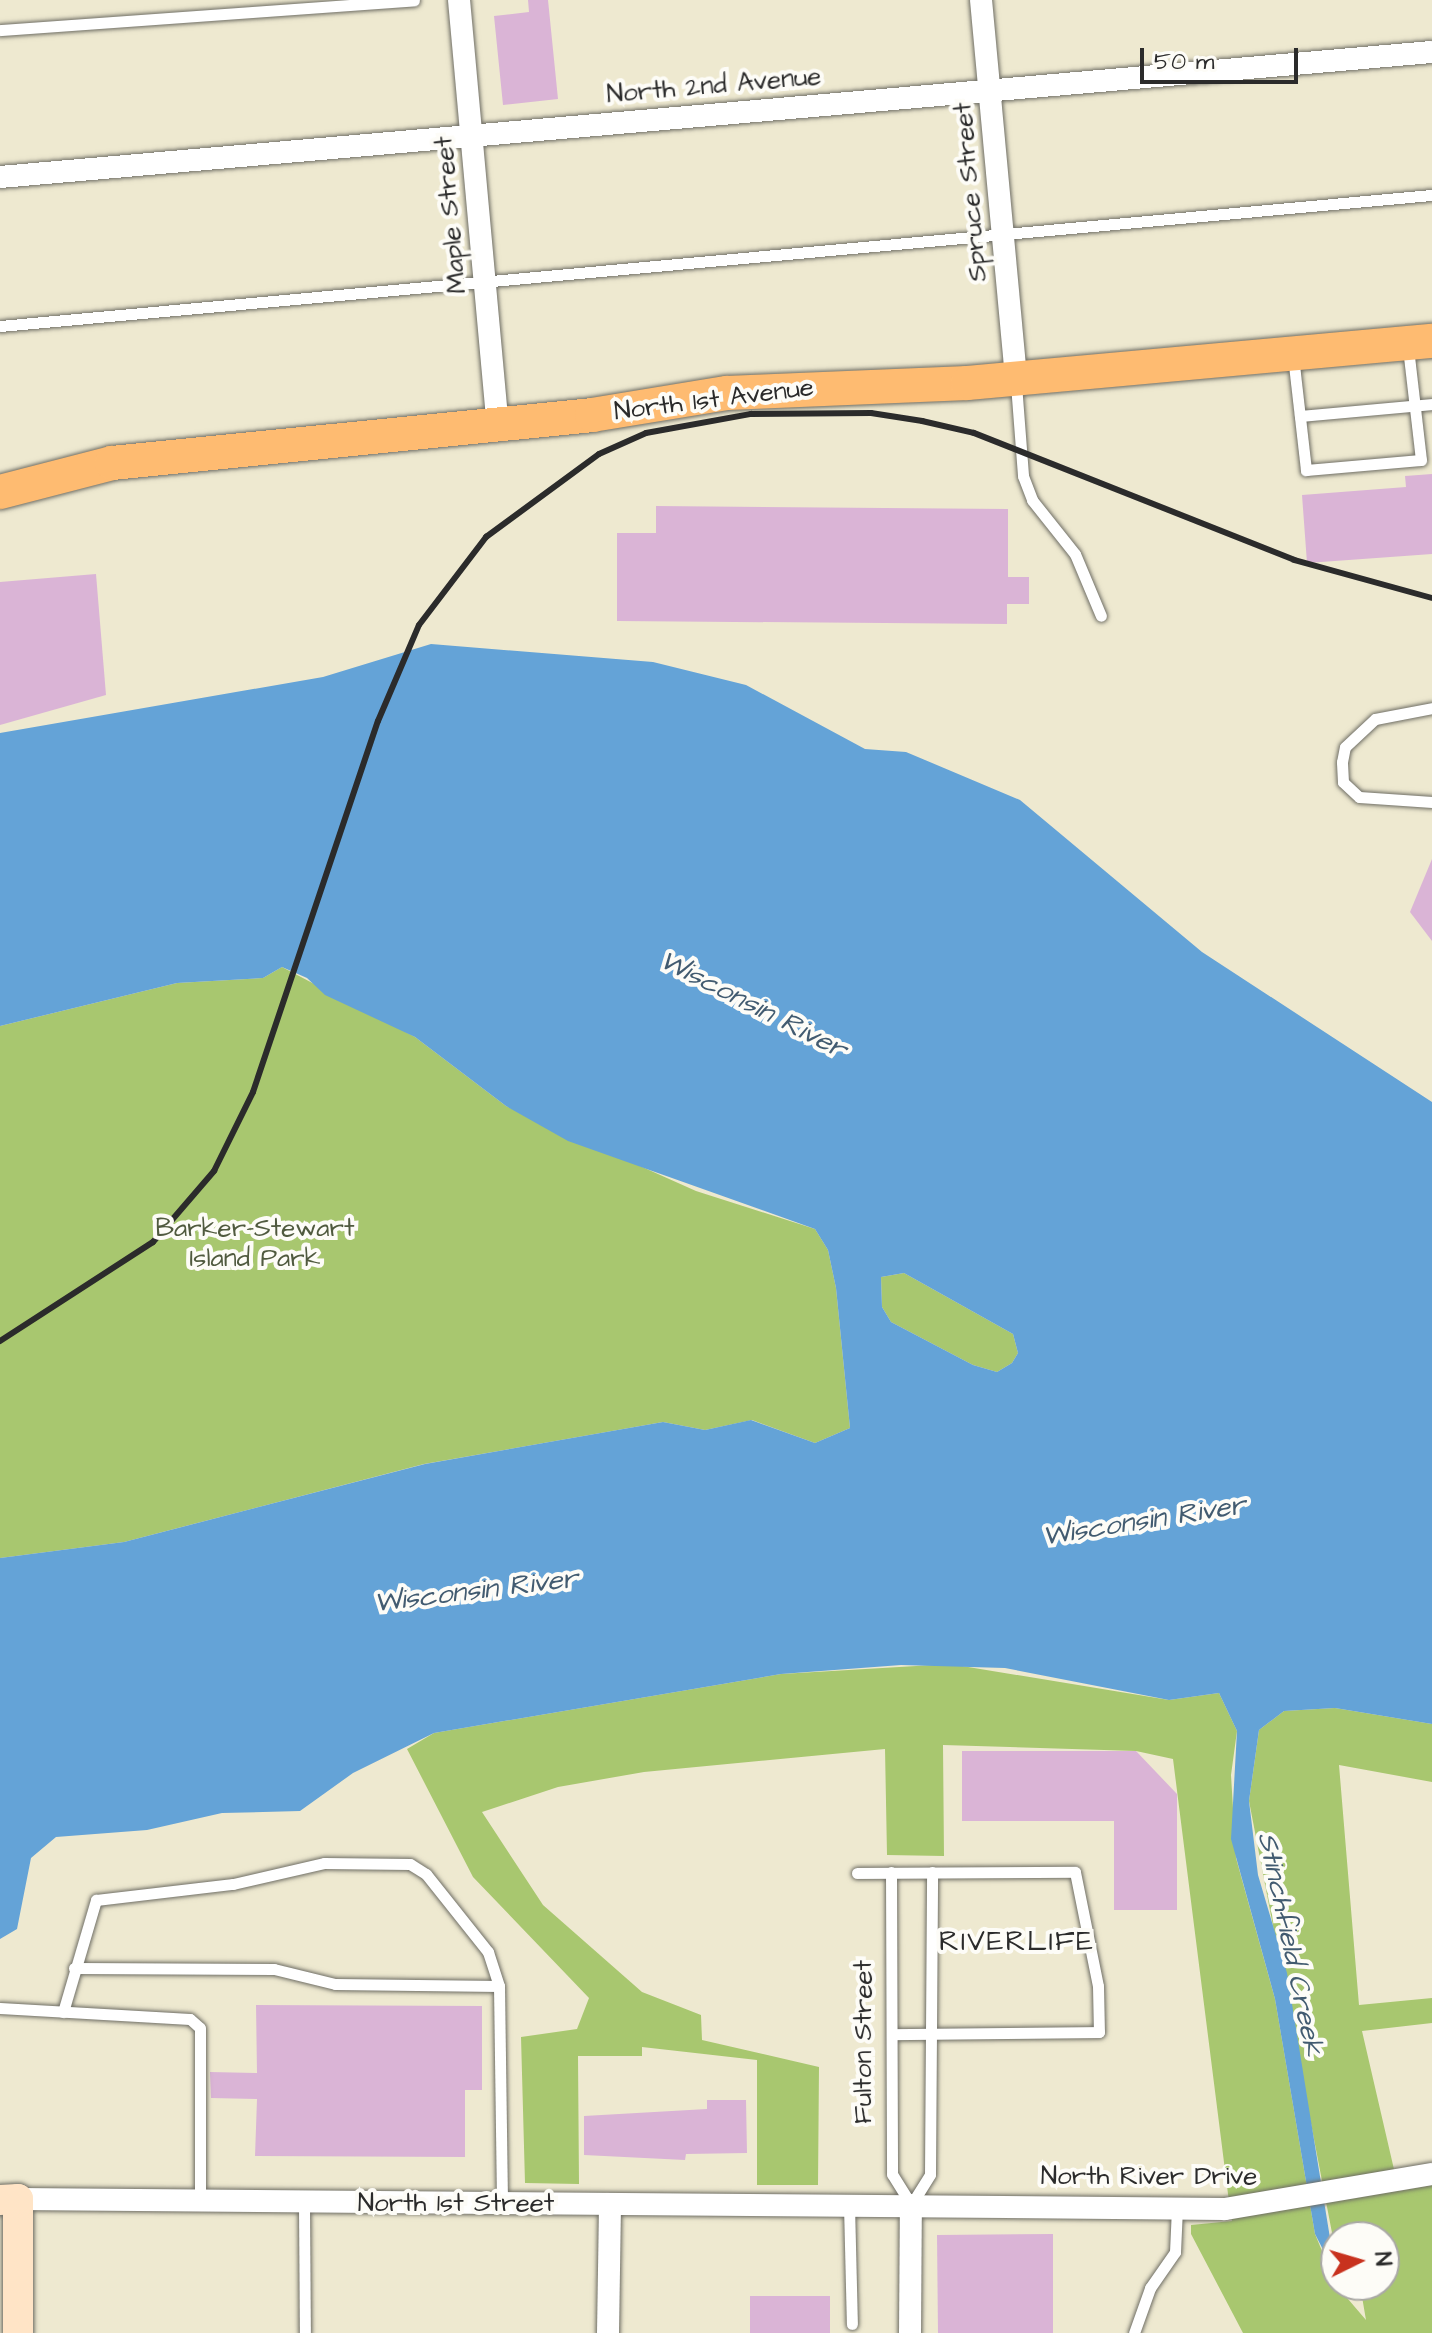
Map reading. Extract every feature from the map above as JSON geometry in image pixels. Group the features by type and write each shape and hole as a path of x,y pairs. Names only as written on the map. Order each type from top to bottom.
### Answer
{"main road":[{"name":"North 1st Avenue","path":"0,492 112,463 498,425 776,388 1016,379 1420,342"}],"street":[{"name":"Maple Street","path":"459,0 498,425"},
{"name":"Spruce Street","path":"981,0 1016,379"},
{"name":"North 2nd Avenue","path":"0,177 1432,52"},
{"name":"North River Drive","path":"911,2205 1177,2208 1288,2201 1432,2174"},
{"name":"North 1st Street","path":"9,2200 200,2205 911,2205"},
{"path":"9,2200 18,2333"},
{"path":"608,2333 610,2204"},
{"name":"Fulton Street","path":"910,2333 911,2205"}],"lane":[{"path":"0,30 414,0"},
{"path":"0,326 1003,231 1432,195"},
{"path":"1293,354 1306,470 1421,460 1415,405 1420,342"},
{"path":"1016,379 1023,476 1032,500 1075,554 1101,616"},
{"path":"1300,416 1432,404"},
{"path":"1432,708 1375,719 1345,747 1342,762 1343,782 1359,797 1432,802"},
{"path":"63,2012 96,1900 365,1860 410,1864 426,1874 488,1952 499,1986 502,2204"},
{"name":"Fulton Street","path":"891,1872 893,2181 911,2205 930,2174 932,1872"},
{"path":"857,1873 1075,1872 1101,2002 1099,2032 892,2034"},
{"path":"74,1968 274,1969 335,1984 499,1986"},
{"path":"0,2008 190,2019 200,2028 200,2205"},
{"path":"849,2204 852,2324"},
{"path":"304,2205 305,2333"},
{"path":"1134,2333 1150,2288 1175,2252 1177,2208"}],"green space":[{"name":"Barker-Stewart Island Park","path":"282,967 415,1037 506,1106 696,1191 815,1229 828,1250 836,1288 850,1428 815,1443 752,1420 705,1430 663,1422 424,1464 124,1542 0,1558 0,1026 177,983 263,978"},
{"path":"904,1273 1013,1334 1018,1353 1012,1363 997,1372 973,1365 891,1322 882,1307 881,1277"},
{"path":"950,1664 1169,1700 1219,1693 1237,1731 1231,1775 1236,1858 1275,1999 1315,2234 1320,2246 1320,2301 1350,2301 1366,2320 1363,2301 1400,2301 1400,2221 1330,2221 1249,1801 1259,1730 1284,1711 1335,1708 1432,1724 1432,1782 1339,1765 1359,2005 1432,1998 1432,2023 1362,2031 1399,2191 1432,2185 1432,2333 1243,2333 1191,2234 1191,2225 1232,2221 1173,1759 1136,1751 943,1745 944,1856 887,1855 885,1749 644,1772 558,1787 482,1812 543,1905 642,1992 701,2015 702,2040 819,2067 818,2185 757,2185 757,2060 642,2047 642,2056 578,2056 579,2184 525,2183 521,2037 577,2029 589,1998 473,1877 407,1749 434,1733 781,1674"}],"water":[{"name":"Wisconsin River","path":"431,644 653,662 746,685 865,749 906,752 1020,800 1202,952 1432,1102 1432,1724 1335,1708 1284,1711 1259,1730 1249,1801 1258,1875 1287,1973 1327,2221 1320,2221 1320,2244 1315,2234 1275,1999 1231,1839 1237,1731 1219,1693 1169,1700 1005,1668 901,1665 781,1674 434,1733 353,1773 300,1811 222,1813 147,1830 56,1837 31,1858 17,1929 0,1939 0,1558 124,1542 425,1464 663,1422 705,1430 751,1420 815,1443 850,1428 836,1288 828,1250 815,1229 568,1141 506,1106 415,1037 325,995 307,978 282,967 263,978 177,983 0,1026 0,733 323,677","holes":["904,1273 1013,1334 1018,1353 1012,1363 997,1372 973,1365 891,1322 882,1307 881,1277"]}],"building":[{"path":"528,0 548,0 558,99 503,105 494,16 529,12"},
{"path":"1432,474 1432,554 1307,563 1302,495 1406,487 1405,476"},
{"path":"656,506 1008,509 1008,577 1029,577 1029,604 1007,604 1007,624 617,621 617,533 656,533"},
{"path":"96,574 106,695 0,725 0,582"},
{"path":"1432,859 1432,941 1410,912"},
{"path":"962,1751 1136,1751 1177,1794 1177,1910 1114,1910 1114,1821 962,1821"},
{"path":"256,2005 482,2006 482,2090 465,2090 465,2157 255,2156 257,2099 211,2098 210,2072 257,2073"},
{"path":"707,2100 746,2100 747,2153 686,2154 685,2160 584,2155 584,2116 707,2109"},
{"path":"1053,2234 1053,2333 938,2333 937,2235"},
{"path":"750,2296 830,2296 830,2333 750,2333"}],"railway":[{"path":"0,1341 153,1242 214,1171 253,1092 378,721 419,625 486,537 599,454 646,433 751,414 871,413 922,421 974,433 1294,560 1432,598"}],"district":[{"name":"RIVERLIFE","path":"1017,1942"}],"water label":[{"name":"Stinchfield Creek","path":"1290,1944"}]}
